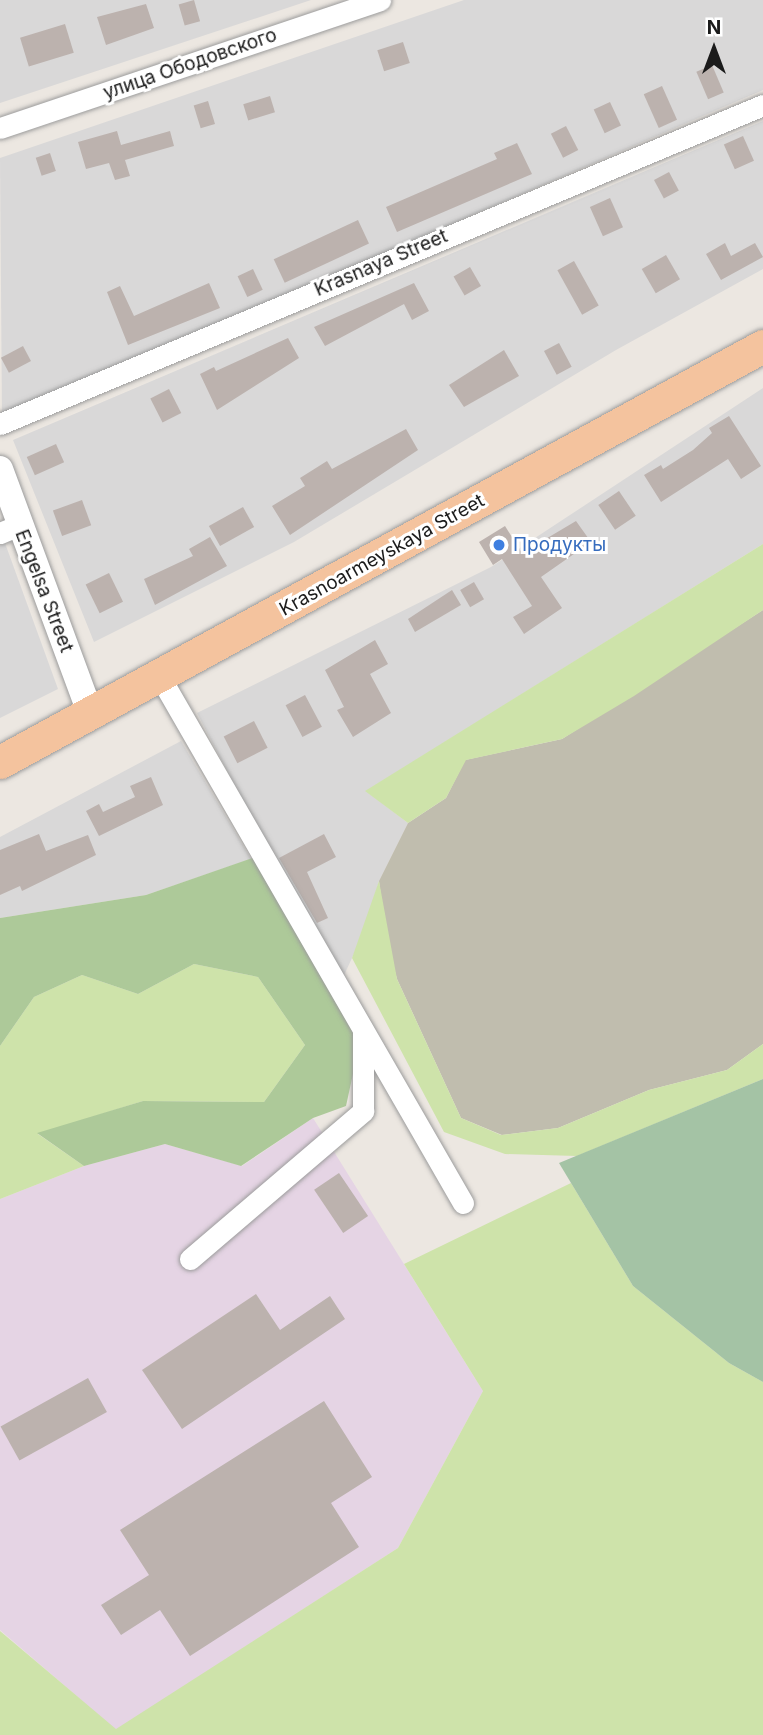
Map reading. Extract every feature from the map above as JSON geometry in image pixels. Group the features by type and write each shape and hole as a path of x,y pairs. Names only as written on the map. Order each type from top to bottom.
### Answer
{"main road":[{"name":"Krasnoarmeyskaya Street","path":"0,762 763,346"}],"street":[{"name":"улица Ободовского","path":"0,128 380,0"},
{"name":"Krasnaya Street","path":"0,424 763,105"},
{"name":"Engelsa Street","path":"0,469 10,529 90,712"},
{"path":"160,677 463,1203"},
{"path":"190,1259 363,1111 363,1028"}],"shaded area":[{"path":"0,0 311,0 0,103"},
{"path":"464,0 763,0 763,90 2,418 0,158"},
{"path":"763,121 763,269 616,350 294,542 94,642 13,440"},
{"path":"763,388 763,544 366,791 408,823 379,881 365,930 339,986 197,713 491,567"},
{"path":"5,543 58,689 0,718 0,546"},
{"path":"763,610 763,1044 727,1070 649,1090 558,1128 502,1135 461,1118 397,979 387,941 379,881 408,823 446,798 465,760 562,739"},
{"path":"181,741 251,859 146,895 0,918 0,837"},
{"path":"313,1118 483,1391 398,1548 116,1730 0,1630 0,1199 84,1166 165,1144 242,1166"}],"green space":[{"path":"763,544 763,610 634,696 562,739 466,760 446,798 408,823 365,791"},
{"path":"264,854 363,1028 346,1106 313,1118 241,1166 165,1144 84,1166 37,1133 143,1101 264,1102 305,1045 258,977 194,964 138,994 82,975 34,997 0,1046 0,918 146,895"},
{"path":"379,881 397,979 461,1118 501,1135 558,1128 649,1090 727,1070 763,1044 763,1079 577,1156 505,1154 444,1132 352,958"},
{"path":"194,964 258,977 305,1045 264,1102 143,1101 38,1134 84,1166 0,1199 0,1046 34,997 82,975 138,994"},
{"path":"763,1079 763,1382 729,1363 633,1286 559,1163"},
{"path":"571,1183 633,1286 729,1363 763,1382 763,1735 0,1735 0,1631 116,1729 398,1548 483,1391 404,1264"}],"building":[{"path":"194,0 200,21 185,26 179,4"},
{"path":"146,4 154,28 106,45 97,17"},
{"path":"65,24 74,53 29,66 20,38"},
{"path":"403,42 410,63 384,71 377,50"},
{"path":"712,65 724,93 708,99 696,72"},
{"path":"662,86 677,120 659,128 644,94"},
{"path":"270,96 275,112 248,120 243,104"},
{"path":"208,101 215,124 201,128 194,105"},
{"path":"610,102 621,126 605,133 594,110"},
{"path":"566,126 578,150 563,158 551,134"},
{"path":"117,131 121,145 170,131 174,146 125,160 130,176 115,180 109,163 86,169 78,142"},
{"path":"743,136 754,161 735,169 724,145"},
{"path":"517,143 532,174 397,232 386,207 497,159 494,153"},
{"path":"50,153 56,171 42,176 36,158"},
{"path":"669,172 679,191 664,199 654,180"},
{"path":"610,198 623,227 603,236 590,207"},
{"path":"358,220 369,244 285,283 274,259"},
{"path":"725,243 731,256 755,243 763,257 721,280 706,254"},
{"path":"666,255 680,279 656,293 642,269"},
{"path":"574,261 599,306 582,315 557,270"},
{"path":"470,267 481,286 465,296 454,276"},
{"path":"253,269 263,290 247,297 238,276"},
{"path":"209,283 220,308 128,345 107,292 120,286 134,316"},
{"path":"414,283 429,311 412,320 404,304 325,346 314,327"},
{"path":"288,338 299,358 217,410 200,374 214,367 216,371"},
{"path":"559,343 572,367 557,375 544,351"},
{"path":"23,346 31,361 9,373 1,358"},
{"path":"504,350 519,376 464,407 449,385"},
{"path":"169,389 181,413 163,423 150,399"},
{"path":"729,416 761,466 741,479 728,459 661,502 644,475 661,465 663,469 693,450 712,433 709,428"},
{"path":"406,429 418,450 290,535 272,506 305,486 300,478 327,461 332,469"},
{"path":"56,444 64,462 35,475 27,457"},
{"path":"619,491 636,516 615,530 598,505"},
{"path":"82,500 91,525 62,536 53,511"},
{"path":"243,507 254,527 220,546 209,526"},
{"path":"576,521 591,542 541,577 562,608 524,634 513,617 532,606 502,559 493,565 479,542 505,526 522,553"},
{"path":"210,537 227,566 155,605 144,579 193,556 189,549"},
{"path":"109,573 123,602 100,613 86,584"},
{"path":"474,582 484,599 470,607 460,590"},
{"path":"452,590 461,605 415,632 408,619"},
{"path":"375,640 388,664 370,674 391,713 353,737 337,710 344,707 325,670"},
{"path":"305,695 322,727 302,737 286,705"},
{"path":"254,721 268,748 237,763 224,736"},
{"path":"151,777 163,805 99,836 86,811 99,804 103,812 135,797 130,786"},
{"path":"39,834 46,851 88,835 96,855 22,891 20,886 0,895 0,850"},
{"path":"324,834 336,857 307,872 328,918 317,923 279,858"},
{"path":"339,1173 368,1216 343,1233 314,1190"},
{"path":"256,1294 280,1330 330,1296 345,1319 182,1429 142,1370"},
{"path":"88,1378 107,1412 19,1461 1,1426"},
{"path":"324,1401 372,1477 331,1503 359,1547 190,1656 160,1610 121,1635 101,1605 149,1575 120,1530"}],"place":[{"name":"Продукты","path":"499,545"}]}
